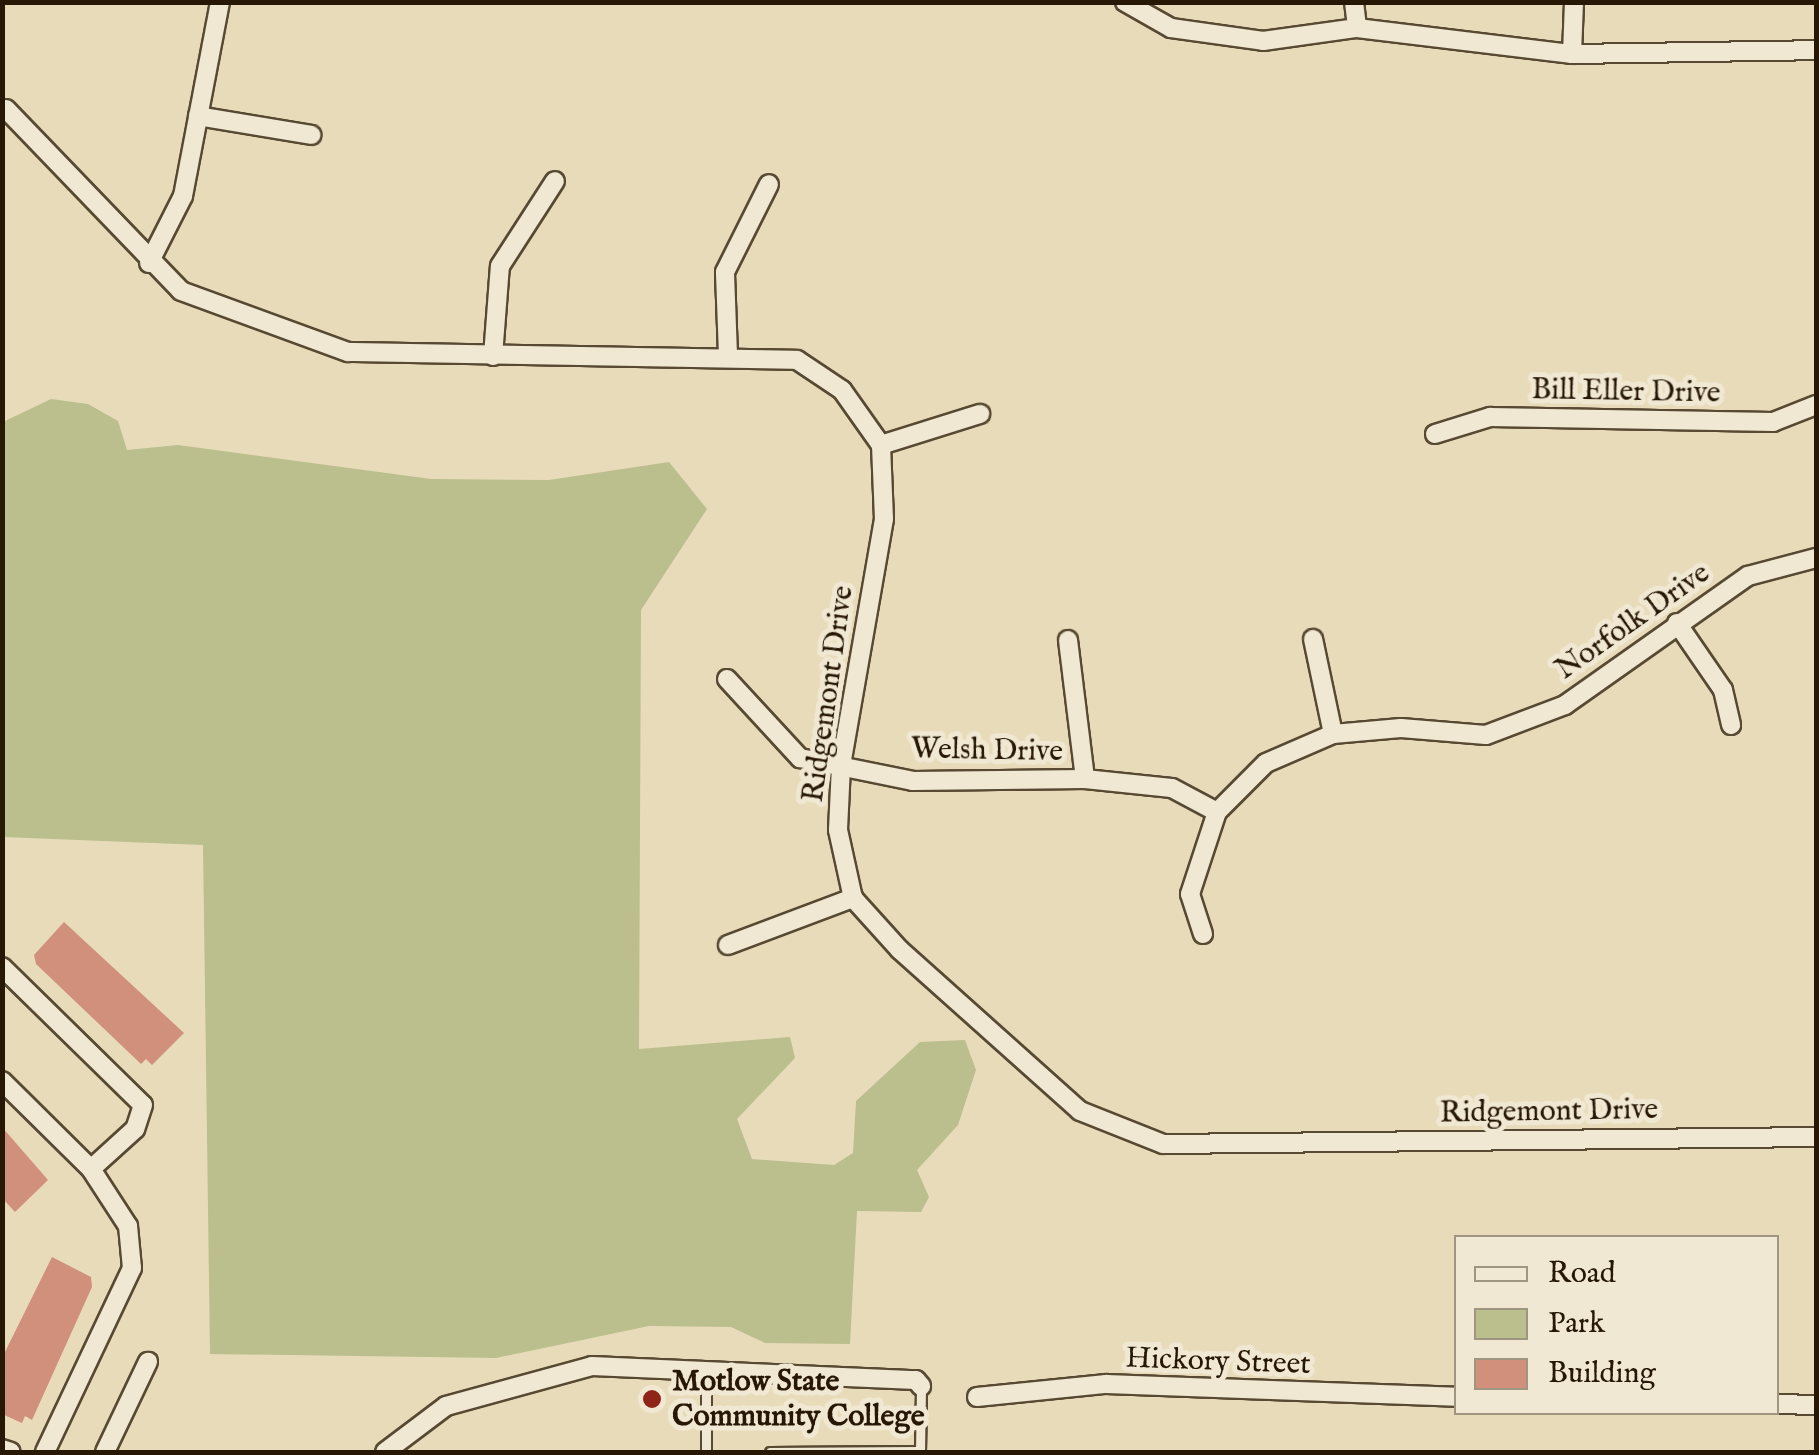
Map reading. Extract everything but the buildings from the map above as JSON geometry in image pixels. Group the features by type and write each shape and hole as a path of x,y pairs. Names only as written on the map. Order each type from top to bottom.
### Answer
{"street":[{"path":"149,263 183,196 220,2"},
{"path":"1124,2 1171,28 1263,42 1356,28 1572,54 1816,50"},
{"path":"1354,2 1356,28"},
{"path":"1572,54 1574,2"},
{"path":"6,109 149,263 181,291 348,352 728,355 797,360 842,390 881,445 980,414"},
{"path":"198,116 311,134"},
{"path":"493,356 500,266 555,181"},
{"path":"728,355 725,272 769,184"},
{"name":"Bill Eller Drive","path":"1434,434 1490,416 1774,422 1816,405"},
{"name":"Ridgemont Drive","path":"881,445 884,519 841,766 838,830 854,898 900,950 1080,1112 1162,1144 1816,1137"},
{"name":"Norfolk Drive","path":"1203,934 1190,894 1217,812 1266,763 1333,734 1401,728 1486,734 1564,705 1748,576 1816,558"},
{"path":"1677,623 1723,690 1730,725"},
{"path":"1312,639 1333,734"},
{"path":"1068,640 1085,779"},
{"name":"Welsh Drive","path":"727,680 800,758 913,781 1085,779 1172,788 1217,812"},
{"path":"728,944 854,898"},
{"path":"2,967 143,1105 136,1129 91,1170"},
{"path":"2,1081 91,1170 128,1226 132,1268 45,1452"},
{"path":"104,1452 148,1362"},
{"path":"385,1452 446,1406 592,1366 916,1380 921,1386"},
{"name":"Hickory Street","path":"977,1397 1106,1384 1454,1397"},
{"path":"1779,1404 1816,1405"},
{"path":"2,1449 10,1452"}],"lane":[{"path":"706,1371 706,1452"},
{"path":"770,1452 920,1452 921,1386"}],"green space":[{"path":"51,399 88,404 118,421 127,450 178,445 431,479 549,480 669,462 707,509 641,610 639,1049 790,1037 795,1058 737,1119 752,1159 834,1165 853,1153 856,1101 920,1042 965,1040 976,1070 958,1125 917,1170 929,1197 921,1212 857,1211 850,1344 765,1343 731,1327 649,1326 496,1358 210,1354 203,845 3,837 3,422"}],"place":[{"name":"Motlow State Community College","path":"652,1399"}]}
